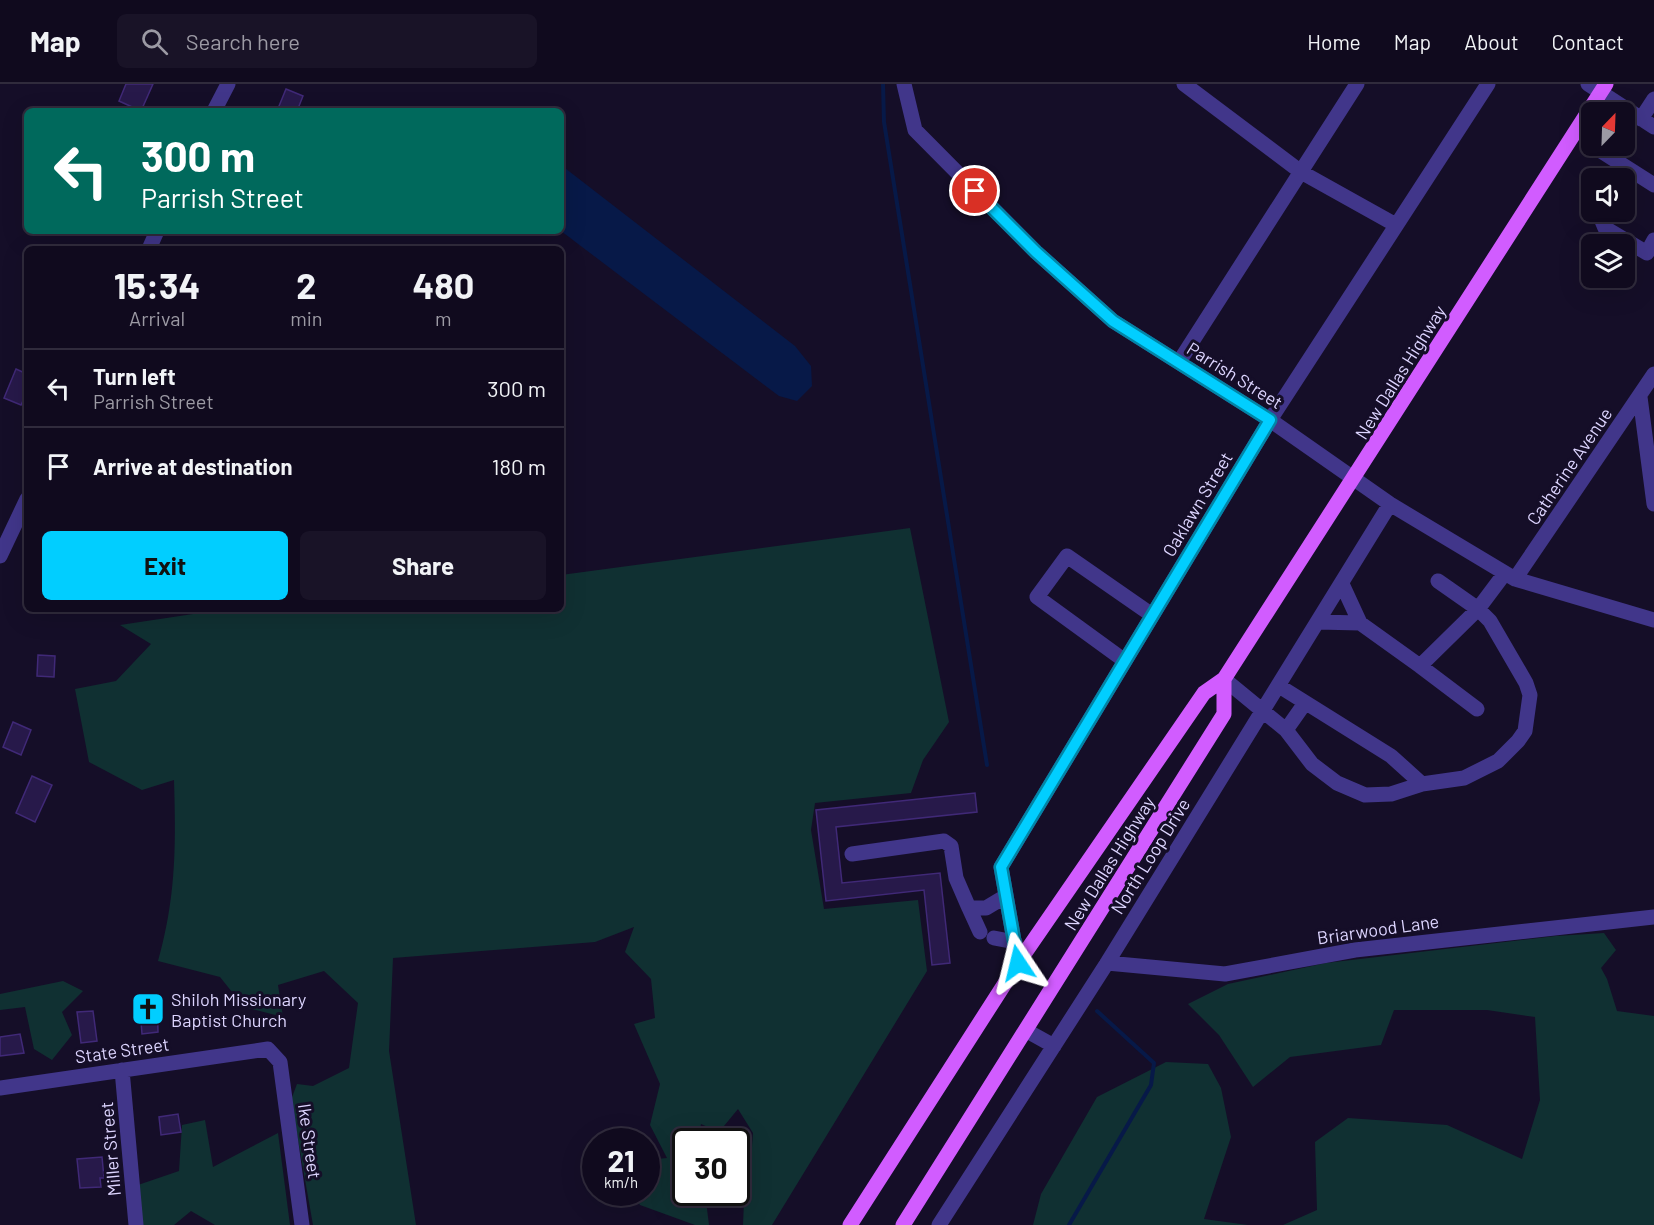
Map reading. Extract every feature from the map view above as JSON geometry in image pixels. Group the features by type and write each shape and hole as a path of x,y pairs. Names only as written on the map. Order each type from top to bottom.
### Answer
{"main road":[{"name":"New Dallas Highway","path":"1018,963 1204,693 1224,679 1355,479 1575,133 1599,87"},
{"name":"New Dallas Highway","path":"903,1225 1027,1031 1224,714 1224,679"},
{"path":"850,1225 1018,963"}],"street":[{"path":"216,108 228,84"},
{"name":"Parrish Street","path":"904,84 915,130 1036,252 1113,321 1270,420 1390,504 1510,576 1654,620"},
{"path":"1184,84 1300,172 1396,225"},
{"path":"1179,362 1357,84"},
{"name":"Oaklawn Street","path":"1018,963 1001,867 1270,420 1488,84"},
{"path":"1599,87 1648,123 1654,99"},
{"path":"1575,133 1581,137"},
{"path":"1605,156 1618,168"},
{"path":"1635,178 1654,185"},
{"path":"1602,222 1605,228 1647,253 1654,240"},
{"name":"Catherine Avenue","path":"1420,666 1510,576 1640,397 1654,374"},
{"path":"1640,397 1654,504"},
{"name":"North Loop Drive","path":"939,1225 1107,963 1390,504"},
{"path":"0,556 24,505"},
{"path":"1125,662 1037,597 1067,556 1152,615"},
{"path":"1224,679 1286,730 1312,764 1337,783 1365,795 1391,794 1422,784 1464,778 1498,761 1525,731 1530,695 1526,683 1490,621 1478,609 1438,581"},
{"path":"1342,584 1360,623 1477,709"},
{"path":"1318,622 1360,623"},
{"path":"1279,686 1390,756 1422,784"},
{"path":"1286,730 1305,703"},
{"path":"852,854 944,841 951,846 956,878 969,908 987,935 1015,942"},
{"path":"969,908 986,908 1006,896"},
{"name":"Briarwood Lane","path":"1107,963 1225,974 1355,950 1654,917"},
{"path":"1027,1031 1054,1046"},
{"name":"State Street","path":"0,1088 268,1049 280,1062"},
{"name":"Ike Street","path":"280,1062 303,1225"},
{"name":"Miller Street","path":"122,1070 136,1225"}],"green space":[{"path":"910,528 949,722 923,760 911,793 815,803 811,830 824,909 918,900 927,971 772,1225 743,1225 744,1206 750,1206 753,1133 738,1109 722,1128 710,1128 701,1124 700,1128 672,1128 672,1206 707,1206 709,1225 695,1225 643,1206 660,1206 660,1159 667,1158 660,1144 660,1128 652,1128 650,1125 660,1084 634,1024 655,1018 651,979 625,952 634,927 595,942 393,958 389,1051 416,1225 313,1225 291,1100 297,1084 313,1086 349,1068 358,1003 324,971 278,985 283,1017 244,1007 220,977 158,961 172,893 174,871 174,780 142,790 89,762 75,689 116,681 151,644 120,625 193,614 193,612 564,612 564,575"},
{"path":"1604,933 1616,950 1601,968 1617,1011 1654,1016 1654,1225 1283,1225 1317,1210 1315,1142 1348,1118 1447,1125 1522,1159 1540,1100 1535,1017 1487,1010 1394,1010 1381,1045 1290,1057 1253,1087 1219,1035 1188,1004 1228,984 1326,963 1556,936"},
{"path":"63,981 83,991 62,1012 72,1035 52,1060 34,1049 25,1007 0,1010 0,994"},
{"path":"1166,1062 1208,1064 1221,1088 1231,1137 1204,1219 1248,1225 1033,1225 1041,1194 1097,1097"},
{"path":"205,1120 213,1167 278,1133 290,1225 215,1225 191,1211 174,1225 143,1225 138,1185 179,1171 182,1125"}],"water":[{"path":"564,167 795,346 811,366 812,386 797,401 779,396 564,233"}],"building":[{"path":"126,84 153,84 142,108 134,108 119,101"},
{"path":"286,89 303,96 298,108 278,108"},
{"path":"16,369 24,373 24,398 21,405 4,398"},
{"path":"38,655 55,656 54,677 37,676"},
{"path":"13,722 31,730 21,755 3,747"},
{"path":"32,776 52,785 35,822 16,813"},
{"path":"975,793 977,812 836,827 842,883 940,873 950,963 932,965 924,890 826,901 816,810"},
{"path":"157,995 158,1032 142,1034 139,997"},
{"path":"93,1011 97,1041 81,1043 77,1012"},
{"path":"20,1034 24,1053 0,1056 0,1037"},
{"path":"178,1114 181,1132 161,1135 159,1117"},
{"path":"102,1157 104,1178 100,1178 101,1187 80,1188 77,1159"}],"waterway":[{"path":"883,84 884,122 987,765"},
{"path":"1069,1225 1151,1085 1154,1063 1097,1011"}],"place":[{"name":"Shiloh Missionary Baptist Church","path":"148,1009"}],"route":[{"path":"975,191 1036,252 1113,321 1270,420 1001,867 1018,963"}]}
